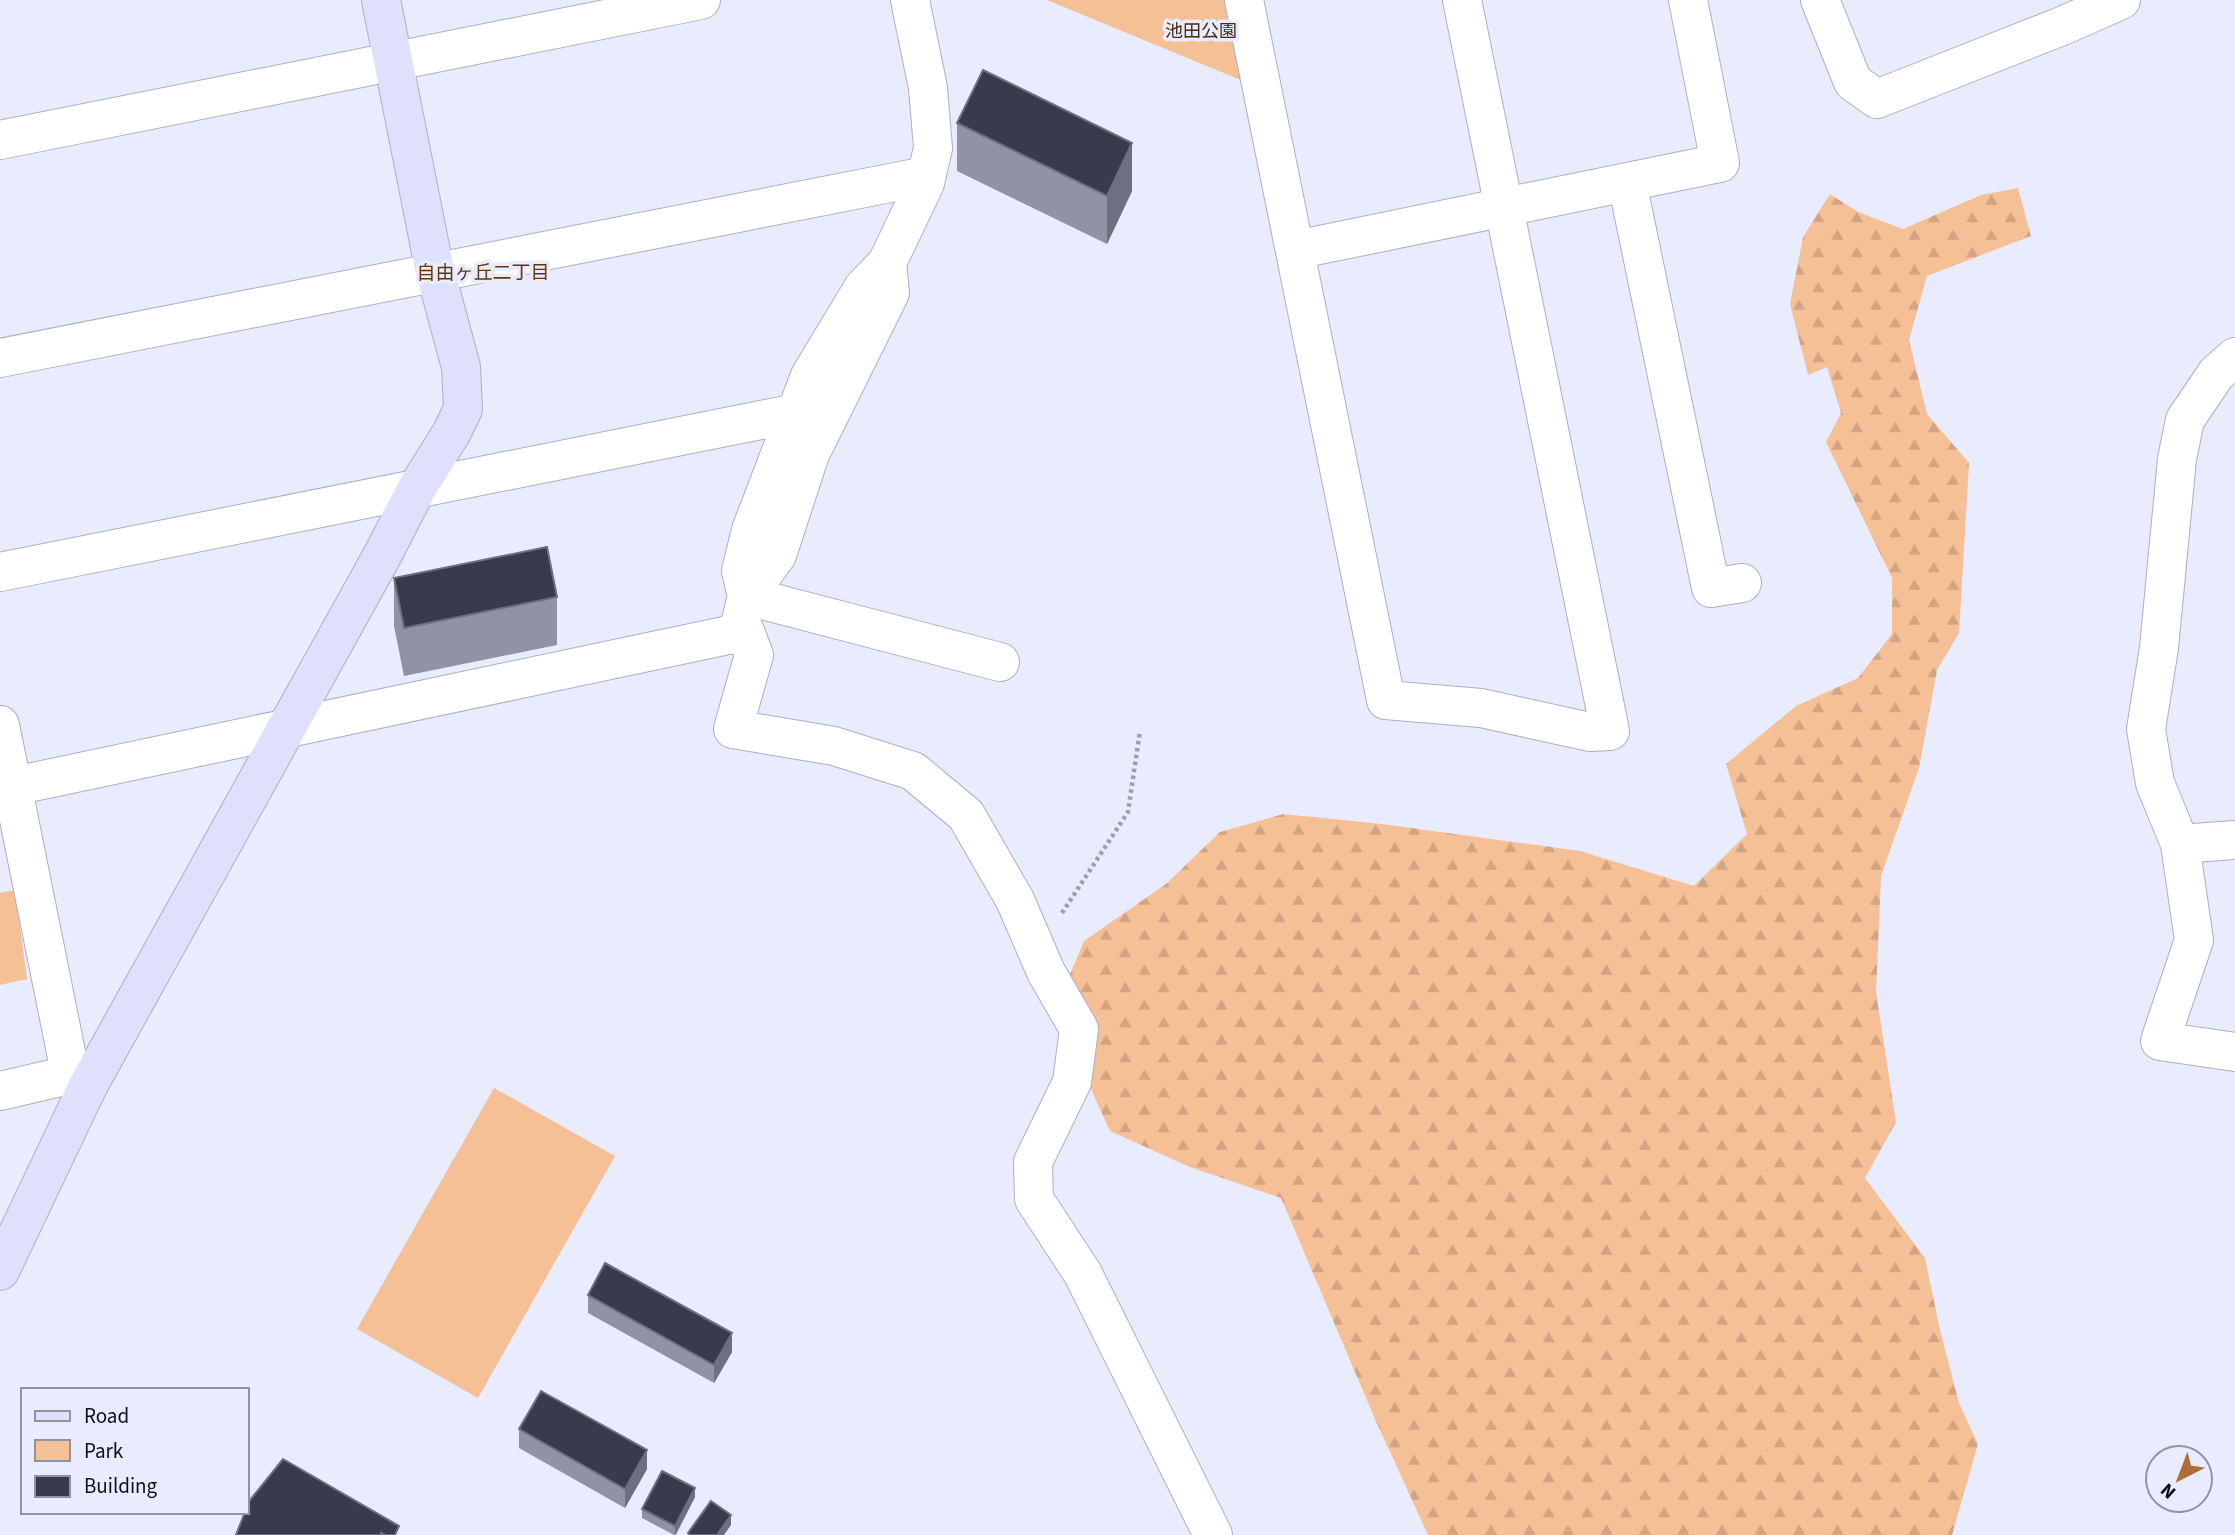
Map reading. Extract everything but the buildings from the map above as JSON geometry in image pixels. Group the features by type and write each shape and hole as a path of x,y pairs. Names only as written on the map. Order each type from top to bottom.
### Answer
{"street":[{"path":"0,1271 80,1080 286,729 463,409 461,367 436,273 381,0"},
{"path":"0,140 701,0"},
{"path":"910,0 928,88 933,148 925,183 887,263 863,288 810,376 751,530 741,571 744,609 754,654 733,729 834,746 913,771 966,815 1015,900 1046,972 1079,1029 1072,1082 1033,1162 1034,1199 1083,1274 1213,1535"},
{"path":"1244,0 1386,700 1481,708 1590,733 1610,731 1462,0"},
{"path":"1295,250 1720,163 1688,0"},
{"path":"1821,0 1853,82 1877,99 2056,13 2121,0"},
{"path":"0,358 926,176"},
{"path":"1627,182 1711,588 1742,583"},
{"path":"6,788 738,633 744,609 777,555 810,454 890,293 887,263"},
{"path":"2235,357 2216,374 2185,420 2178,459 2159,648 2146,729 2155,783 2180,844 2194,940 2160,1041 2235,1052"},
{"path":"0,572 796,412"},
{"path":"744,609 1000,662"},
{"path":"0,724 6,788 70,1072 80,1080"},
{"path":"2180,844 2235,840"},
{"path":"0,1090 80,1080"}],"path":[{"path":"1037,951 1128,812 1140,731"}],"green space":[{"name":"池田公園","path":"1047,0 1227,0 1243,81"},
{"path":"2018,188 2031,236 1927,276 1909,340 1927,414 1969,463 1959,633 1937,670 1919,768 1881,876 1876,992 1896,1122 1865,1178 1925,1258 1959,1403 1978,1444 1952,1535 1428,1535 1375,1419 1281,1198 1190,1167 1110,1131 1055,1010 1084,941 1166,884 1220,832 1283,814 1382,824 1580,851 1694,886 1747,834 1726,764 1796,706 1858,678 1892,634 1892,578 1826,442 1841,413 1827,367 1808,375 1790,304 1803,237 1830,194 1858,212 1903,229 1981,195"},
{"path":"15,890 27,979 0,985 0,893"},
{"path":"494,1088 615,1156 478,1398 357,1329"}],"district":[{"name":"自由ヶ丘二丁目","path":"483,272"}]}
